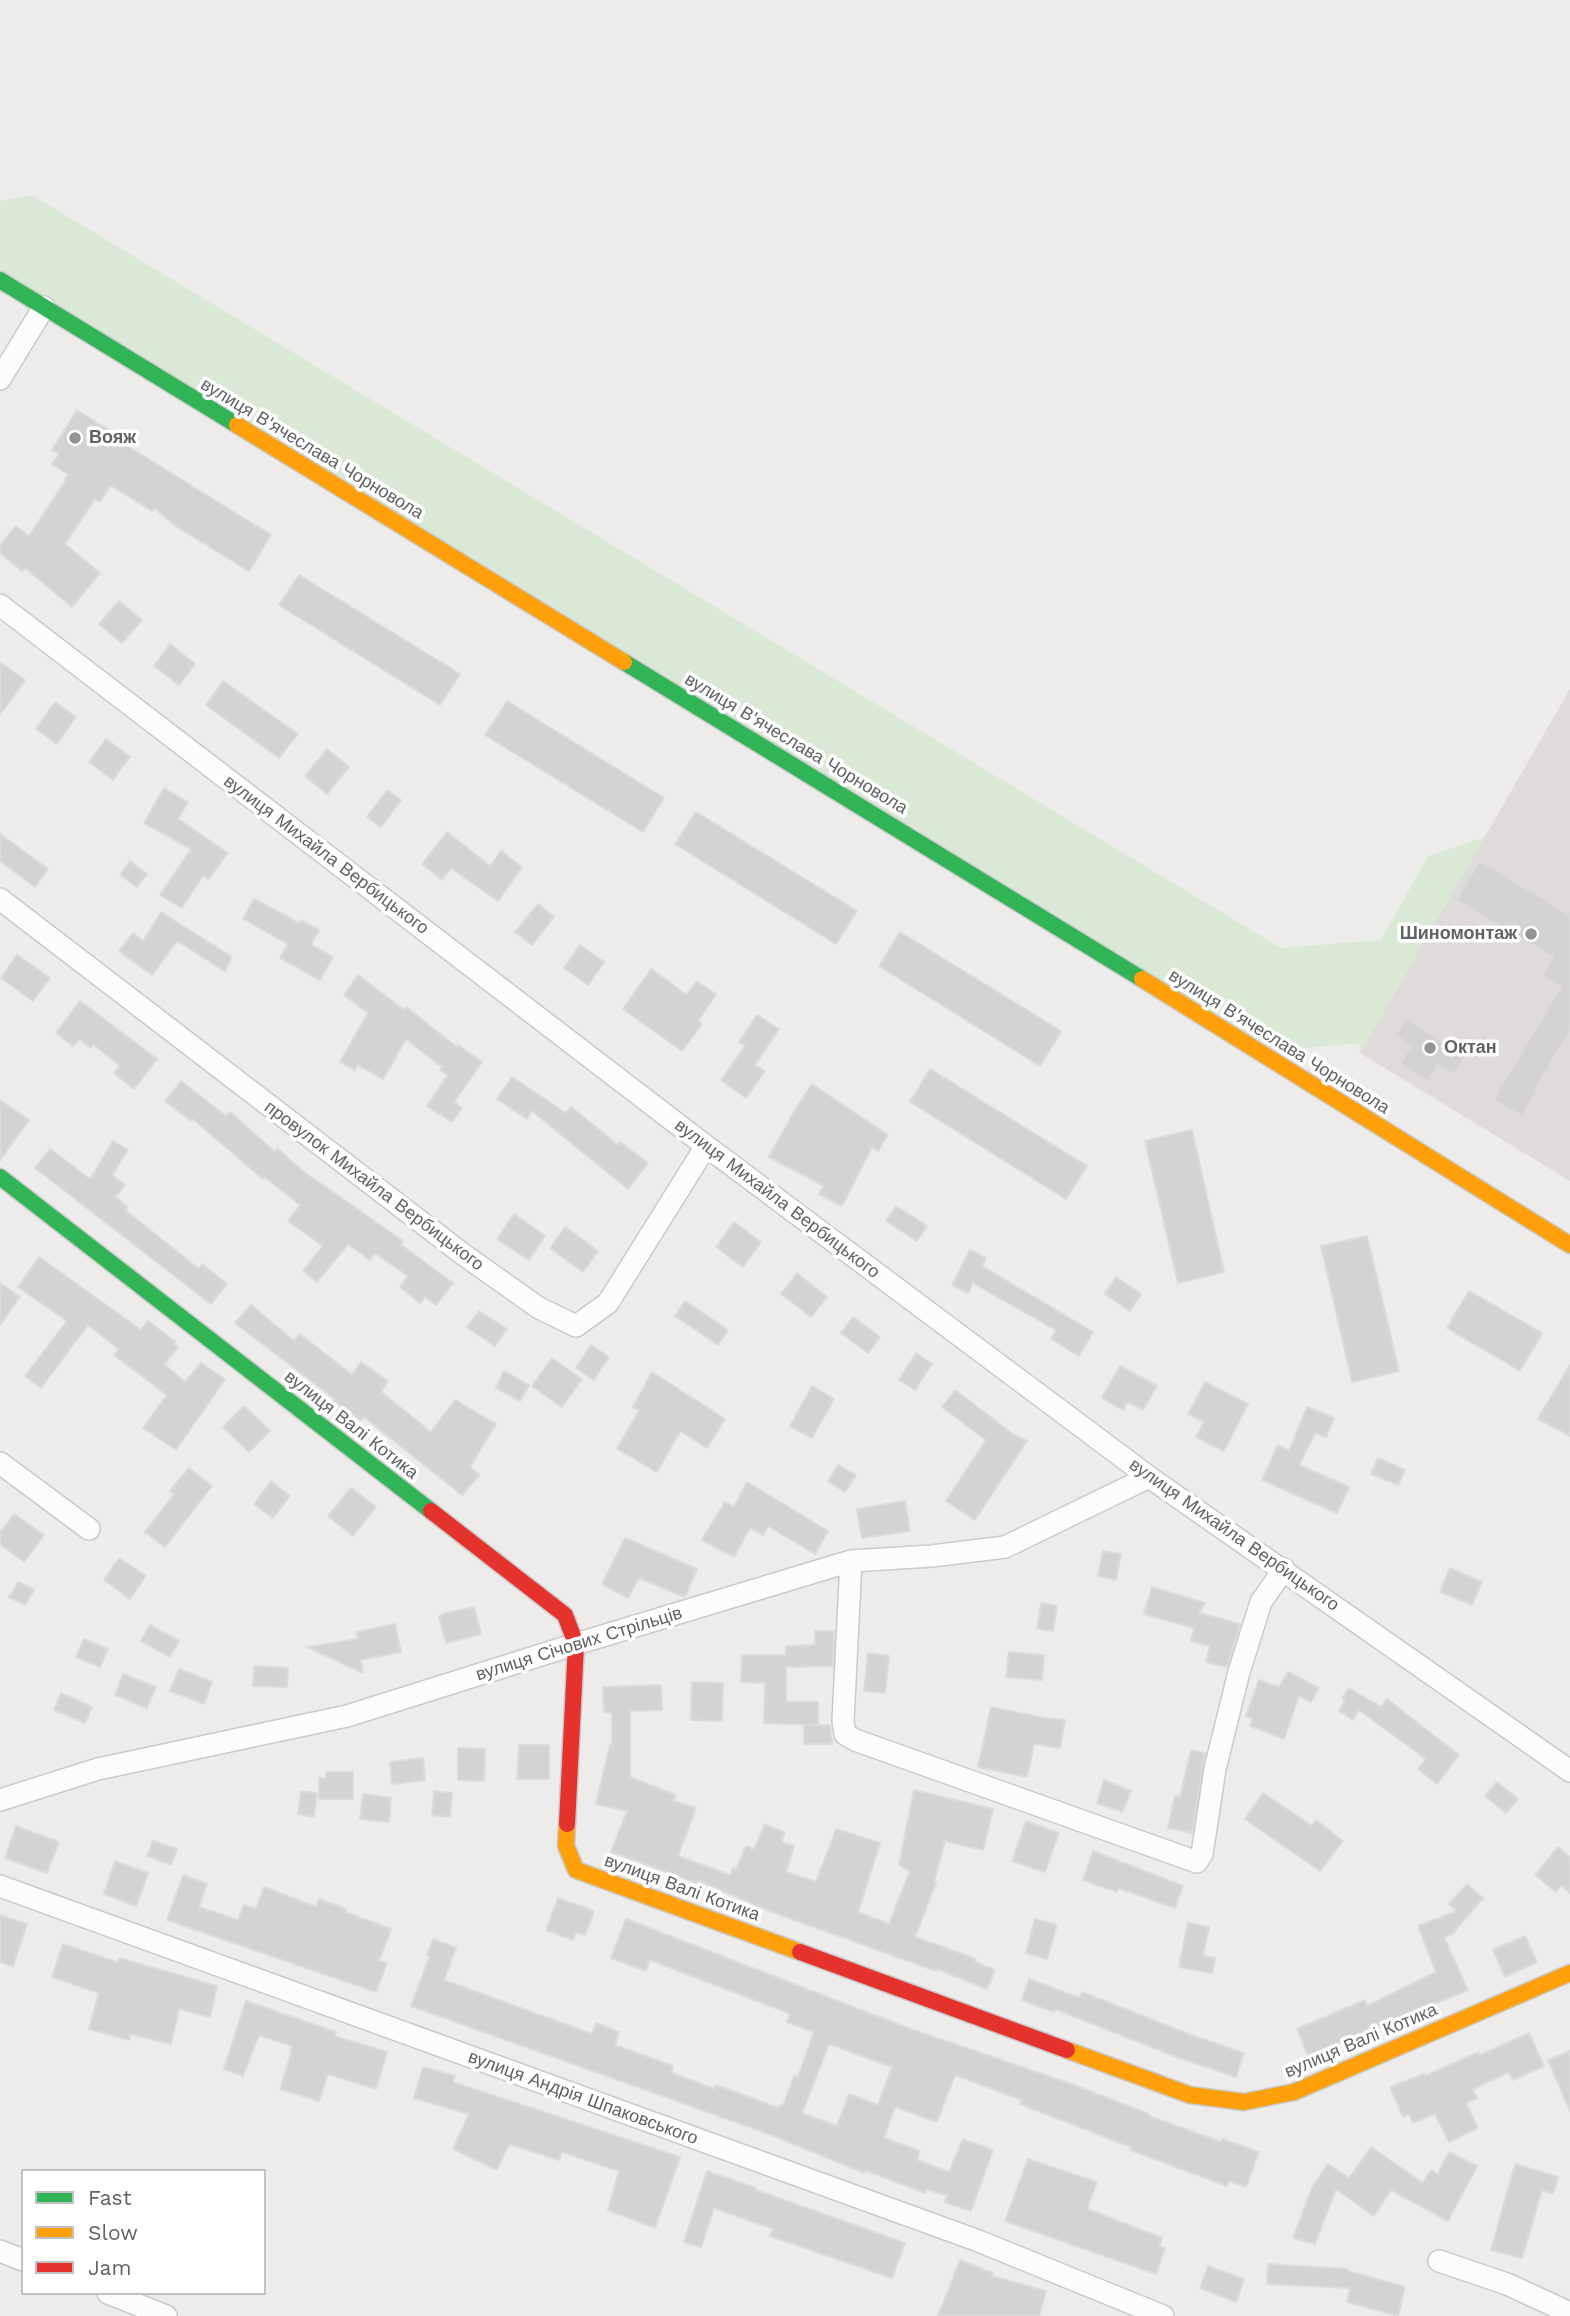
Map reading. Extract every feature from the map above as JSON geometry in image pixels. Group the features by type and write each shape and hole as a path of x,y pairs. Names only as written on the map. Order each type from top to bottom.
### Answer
{"street":[{"name":"вулиця В'ячеслава Чорновола","path":"0,280 1262,1052 1570,1245"},
{"path":"0,379 44,307"},
{"name":"вулиця Михайла Вербицького","path":"0,605 706,1146 1149,1476 1570,1771"},
{"name":"провулок Михайла Вербицького","path":"0,899 464,1255 539,1308 576,1326 608,1303 706,1146"},
{"name":"вулиця Валі Котика","path":"0,1177 565,1615 576,1644 566,1846 576,1870 1190,2095 1244,2102 1294,2092 1570,1973"},
{"path":"0,1463 89,1529"},
{"name":"вулиця Січових Стрільців","path":"0,1800 98,1769 348,1716 851,1561 932,1556 1005,1547 1149,1476"},
{"path":"851,1561 843,1721 845,1734 855,1740 1197,1862 1202,1854 1215,1769 1239,1672 1261,1602 1284,1569"},
{"name":"вулиця Андрія Шпаковського","path":"0,1886 976,2240 1163,2316"},
{"path":"0,2251 21,2259"},
{"path":"1439,2260 1507,2284 1570,2313"},
{"path":"113,2295 166,2316"}],"shaded area":[{"path":"1570,689 1570,1181 1360,1053"}],"green space":[{"path":"32,195 1281,948 1381,940 1428,856 1485,837 1360,1053 1359,1044 1262,1052 0,280 0,201"}],"building":[{"path":"77,410 118,436 116,439 271,535 249,571 177,527 154,508 152,511 110,485 100,502 95,499 65,544 100,573 72,607 25,568 22,571 0,553 0,545 16,526 29,536 66,480 68,474 52,464 59,454 52,450"},
{"path":"299,575 460,674 440,705 279,605"},
{"path":"119,601 142,620 122,643 99,624"},
{"path":"170,644 195,664 179,685 154,666"},
{"path":"0,662 25,680 0,715"},
{"path":"223,681 298,734 279,758 206,705"},
{"path":"507,701 664,798 643,832 485,735"},
{"path":"55,702 76,717 57,744 36,729"},
{"path":"106,739 130,757 113,780 89,762"},
{"path":"327,749 349,767 327,794 305,776"},
{"path":"164,788 188,802 178,819 228,853 209,879 203,875 182,908 160,895 191,849 144,823"},
{"path":"387,790 401,800 381,827 367,817"},
{"path":"696,812 857,911 836,944 675,844"},
{"path":"447,832 490,866 501,851 522,867 498,901 451,868 442,880 422,864"},
{"path":"0,834 48,869 35,887 0,861"},
{"path":"130,861 147,874 137,887 120,875"},
{"path":"1480,861 1570,915 1570,1031 1522,1116 1493,1100 1561,987 1542,976 1553,957 1456,900"},
{"path":"254,899 299,923 301,920 319,930 311,945 333,957 320,980 280,958 288,944 243,919"},
{"path":"538,904 554,917 532,945 515,932"},
{"path":"161,912 232,957 225,971 177,941 152,975 119,951 133,933 143,941"},
{"path":"900,932 1061,1031 1040,1066 879,966"},
{"path":"580,945 604,962 588,985 564,968"},
{"path":"17,955 50,978 33,1001 1,978"},
{"path":"651,969 687,995 696,981 716,994 698,1021 702,1024 682,1051 623,1009"},
{"path":"358,975 404,1010 406,1007 457,1047 458,1045 482,1062 454,1102 462,1108 452,1122 427,1106 448,1075 440,1070 442,1067 406,1039 383,1079 358,1065 355,1070 340,1062 368,1013 344,995"},
{"path":"80,1001 157,1059 134,1089 114,1073 120,1066 93,1044 91,1048 79,1039 73,1046 56,1033"},
{"path":"757,1015 779,1029 755,1065 765,1071 746,1098 721,1080 745,1046 739,1042"},
{"path":"1406,1018 1466,1056 1454,1074 1438,1064 1428,1081 1400,1063 1411,1046 1395,1035"},
{"path":"930,1069 1087,1166 1066,1199 910,1102"},
{"path":"512,1077 566,1113 571,1107 618,1145 620,1142 648,1163 628,1189 532,1111 527,1119 497,1099"},
{"path":"181,1081 226,1116 230,1112 275,1152 277,1148 304,1172 403,1241 401,1245 453,1283 436,1305 425,1297 420,1303 400,1287 408,1276 375,1253 370,1260 348,1244 317,1282 303,1271 323,1246 288,1221 300,1205 265,1177 263,1179 193,1119 191,1121 165,1101"},
{"path":"812,1084 888,1135 878,1151 872,1147 842,1206 819,1194 824,1186 769,1157"},
{"path":"0,1100 29,1120 0,1160"},
{"path":"1192,1130 1224,1272 1178,1283 1145,1141"},
{"path":"113,1141 128,1150 112,1175 125,1185 115,1197 128,1207 125,1210 199,1269 202,1264 227,1284 211,1304 35,1168 50,1149 90,1179"},
{"path":"896,1206 927,1226 917,1241 886,1221"},
{"path":"514,1214 545,1236 529,1260 497,1239"},
{"path":"734,1222 761,1242 743,1267 716,1247"},
{"path":"565,1227 598,1251 583,1272 550,1248"},
{"path":"1367,1236 1399,1371 1352,1382 1321,1246"},
{"path":"970,1250 986,1258 982,1266 1093,1332 1079,1356 1051,1339 1056,1330 973,1283 968,1293 952,1285"},
{"path":"39,1257 141,1330 148,1321 176,1342 174,1344 178,1347 164,1364 185,1382 201,1363 225,1379 176,1450 143,1428 167,1395 114,1355 119,1349 88,1325 41,1388 25,1376 67,1321 18,1287"},
{"path":"797,1273 827,1297 811,1317 781,1294"},
{"path":"1116,1277 1141,1294 1130,1311 1105,1294"},
{"path":"0,1283 20,1297 0,1325"},
{"path":"1469,1291 1542,1333 1520,1371 1447,1328"},
{"path":"685,1301 728,1330 718,1345 675,1316"},
{"path":"251,1305 294,1341 300,1334 352,1375 361,1362 388,1381 381,1392 431,1432 455,1400 496,1424 470,1467 479,1475 462,1495 364,1417 361,1420 334,1402 335,1399 235,1323"},
{"path":"479,1311 507,1329 495,1346 467,1327"},
{"path":"853,1317 880,1337 868,1353 841,1333"},
{"path":"591,1345 609,1357 594,1380 576,1368"},
{"path":"916,1353 932,1364 915,1390 899,1380"},
{"path":"552,1358 582,1379 562,1407 532,1386"},
{"path":"1570,1365 1570,1436 1538,1419"},
{"path":"1120,1366 1157,1386 1143,1410 1128,1402 1123,1410 1102,1398"},
{"path":"504,1371 529,1385 520,1401 496,1388"},
{"path":"652,1372 725,1419 707,1448 680,1431 657,1472 617,1449 639,1410 633,1407"},
{"path":"1205,1382 1248,1404 1224,1451 1196,1437 1204,1422 1188,1414"},
{"path":"812,1386 834,1399 812,1438 790,1426"},
{"path":"955,1390 1013,1434 1027,1441 975,1520 946,1501 986,1440 942,1407"},
{"path":"244,1406 270,1431 249,1452 223,1427"},
{"path":"1307,1407 1334,1418 1326,1437 1315,1433 1299,1465 1349,1487 1337,1513 1262,1480 1278,1445 1289,1451"},
{"path":"1378,1458 1405,1470 1398,1485 1371,1474"},
{"path":"838,1465 856,1475 845,1492 828,1481"},
{"path":"189,1468 212,1486 165,1547 145,1532 174,1494 170,1491"},
{"path":"271,1481 290,1496 273,1518 254,1504"},
{"path":"747,1482 828,1531 815,1554 768,1526 763,1535 750,1528 734,1557 702,1540 725,1502 734,1507"},
{"path":"351,1488 376,1507 353,1536 328,1516"},
{"path":"905,1501 910,1531 862,1538 857,1509"},
{"path":"14,1514 44,1535 24,1562 0,1544 0,1533"},
{"path":"625,1538 697,1569 685,1597 639,1578 628,1598 602,1584"},
{"path":"1103,1551 1121,1554 1116,1580 1098,1576"},
{"path":"119,1558 146,1576 130,1599 104,1580"},
{"path":"1450,1568 1482,1582 1472,1605 1440,1592"},
{"path":"18,1582 34,1590 25,1605 9,1597"},
{"path":"1152,1587 1205,1603 1199,1613 1240,1624 1227,1667 1206,1662 1210,1646 1191,1641 1194,1628 1144,1614"},
{"path":"1041,1603 1057,1606 1053,1631 1037,1629"},
{"path":"474,1607 481,1634 446,1643 439,1617"},
{"path":"395,1624 401,1652 361,1660 363,1673 307,1647 358,1639 357,1632"},
{"path":"150,1625 179,1641 170,1657 141,1641"},
{"path":"815,1631 834,1631 833,1666 786,1667 786,1702 818,1702 818,1725 764,1723 765,1683 741,1682 742,1655 786,1655 786,1646 815,1645"},
{"path":"84,1639 108,1649 100,1667 76,1657"},
{"path":"1009,1652 1044,1655 1042,1680 1006,1677"},
{"path":"868,1653 889,1656 885,1693 864,1691"},
{"path":"254,1666 288,1668 287,1687 253,1686"},
{"path":"179,1669 212,1682 204,1704 170,1691"},
{"path":"1288,1672 1319,1688 1311,1702 1299,1696 1284,1739 1250,1726 1253,1719 1246,1716 1259,1680 1279,1687"},
{"path":"123,1674 156,1687 147,1708 115,1695"},
{"path":"692,1682 723,1683 722,1721 691,1720"},
{"path":"661,1685 662,1710 630,1711 630,1777 676,1795 674,1801 696,1808 678,1856 730,1875 733,1868 736,1870 746,1846 754,1849 765,1824 785,1833 781,1842 794,1846 786,1872 816,1882 836,1829 880,1843 858,1912 889,1924 910,1871 899,1865 914,1790 993,1809 983,1850 945,1841 934,1882 936,1883 915,1937 976,1959 975,1962 995,1970 987,1989 775,1913 699,1881 698,1883 611,1852 627,1811 596,1804 612,1745 612,1712 604,1712 603,1687"},
{"path":"1349,1688 1381,1707 1387,1699 1459,1755 1437,1784 1418,1769 1426,1759 1359,1710 1353,1720 1339,1711 1345,1700 1342,1698"},
{"path":"61,1693 92,1707 85,1723 54,1710"},
{"path":"991,1707 1065,1720 1060,1748 1034,1744 1027,1777 978,1767"},
{"path":"804,1725 830,1725 832,1744 804,1744"},
{"path":"519,1745 549,1745 549,1779 517,1779"},
{"path":"458,1748 485,1749 484,1781 458,1780"},
{"path":"1191,1750 1205,1753 1192,1833 1168,1828 1175,1796 1180,1797"},
{"path":"423,1758 425,1780 392,1784 390,1762"},
{"path":"326,1772 353,1772 353,1799 319,1799 319,1778 326,1778"},
{"path":"1104,1780 1131,1791 1122,1812 1097,1803"},
{"path":"1497,1782 1518,1799 1506,1813 1485,1796"},
{"path":"301,1791 317,1793 314,1817 298,1814"},
{"path":"434,1791 452,1793 450,1817 432,1815"},
{"path":"1263,1793 1312,1826 1316,1820 1343,1841 1320,1871 1245,1819"},
{"path":"363,1794 391,1798 389,1822 360,1819"},
{"path":"1026,1821 1059,1833 1045,1872 1012,1861"},
{"path":"16,1826 59,1842 47,1873 5,1858"},
{"path":"153,1841 177,1849 171,1865 147,1856"},
{"path":"1558,1847 1570,1857 1570,1893 1561,1885 1556,1892 1535,1875"},
{"path":"1093,1851 1183,1886 1175,1908 1118,1888 1117,1892 1083,1880"},
{"path":"115,1861 148,1873 136,1906 104,1894"},
{"path":"183,1875 207,1884 199,1907 238,1920 244,1905 256,1909 264,1887 316,1907 319,1899 391,1929 379,1961 387,1963 376,1992 167,1920"},
{"path":"1467,1884 1483,1898 1452,1934 1444,1937 1468,1990 1308,2056 1297,2029 1365,2000 1367,2006 1436,1972 1418,1926 1457,1911 1449,1904"},
{"path":"558,1898 594,1911 585,1935 576,1932 573,1940 546,1930"},
{"path":"0,1915 27,1924 13,1966 0,1962"},
{"path":"626,1919 905,2027 1074,2085 1221,2142 1222,2139 1259,2152 1246,2187 1229,2181 1227,2186 1130,2150 1131,2147 1020,2104 1022,2100 955,2075 937,2122 895,2107 884,2138 920,2151 917,2160 949,2172 963,2139 993,2150 971,2211 945,2202 947,2196 926,2189 925,2193 865,2170 864,2173 769,2134 411,2006 430,1956 427,1955 433,1939 456,1948 444,1980 592,2034 596,2023 619,2032 615,2045 673,2066 671,2073 715,2089 716,2085 779,2108 780,2105 783,2106 794,2076 798,2077 814,2032 787,2022 790,2014 786,2012 650,1960 646,1971 611,1958","holes":["829,2044 892,2067 878,2105 849,2094 837,2126 802,2113"]},
{"path":"1035,1919 1057,1925 1047,1959 1026,1953"},
{"path":"1188,1923 1209,1927 1203,1955 1215,1958 1212,1973 1179,1967"},
{"path":"1525,1936 1537,1962 1505,1977 1493,1950"},
{"path":"63,1944 117,1962 119,1958 217,1986 210,2017 179,2009 171,2044 130,2034 129,2040 89,2029 99,1993 52,1977"},
{"path":"1029,1979 1080,1998 1082,1992 1244,2053 1236,2077 1174,2056 1055,2009 1054,2012 1022,2000"},
{"path":"246,2001 336,2032 334,2036 387,2052 376,2089 328,2074 319,2101 280,2089 292,2046 259,2035 243,2076 224,2069"},
{"path":"1529,2033 1544,2066 1513,2080 1509,2072 1473,2089 1477,2098 1466,2103 1478,2128 1449,2142 1435,2114 1413,2123 1409,2114 1403,2117 1390,2087 1424,2074 1425,2076 1479,2052 1480,2055"},
{"path":"1570,2051 1570,2111 1548,2060"},
{"path":"423,2067 455,2076 453,2082 680,2157 655,2228 608,2210 619,2171 562,2152 559,2160 509,2144 497,2170 453,2149 469,2114 414,2098"},
{"path":"1371,2147 1423,2183 1431,2170 1438,2174 1449,2152 1477,2166 1448,2221 1391,2190 1374,2216 1336,2189 1315,2244 1293,2238 1312,2188 1328,2164 1349,2178"},
{"path":"1028,2159 1097,2182 1087,2209 1162,2238 1159,2246 1165,2249 1156,2274 1005,2221"},
{"path":"1515,2164 1558,2177 1553,2194 1542,2190 1522,2258 1491,2250"},
{"path":"707,2171 905,2243 892,2278 770,2236 773,2229 714,2208 701,2247 684,2242"},
{"path":"960,2260 993,2273 992,2276 1046,2291 1039,2316 938,2316"},
{"path":"1268,2264 1348,2269 1405,2287 1398,2316 1347,2302 1350,2288 1267,2284"},
{"path":"1208,2266 1244,2279 1236,2302 1200,2288"}],"traffic: fast":[{"path":"0,280 237,425"},
{"path":"624,662 1142,979"},
{"path":"0,1177 431,1511"}],"traffic: slow":[{"path":"237,425 624,662"},
{"path":"1142,979 1570,1245"},
{"path":"567,1824 566,1846 576,1870 800,1952"},
{"path":"1067,2050 1190,2095 1244,2102 1294,2092 1570,1973"}],"traffic: jam":[{"path":"431,1511 565,1615 576,1644 567,1824"},
{"path":"800,1952 1067,2050"}],"place":[{"name":"Вояж","path":"75,438"},
{"name":"Шиномонтаж","path":"1531,934"},
{"name":"Октан","path":"1430,1048"}]}
